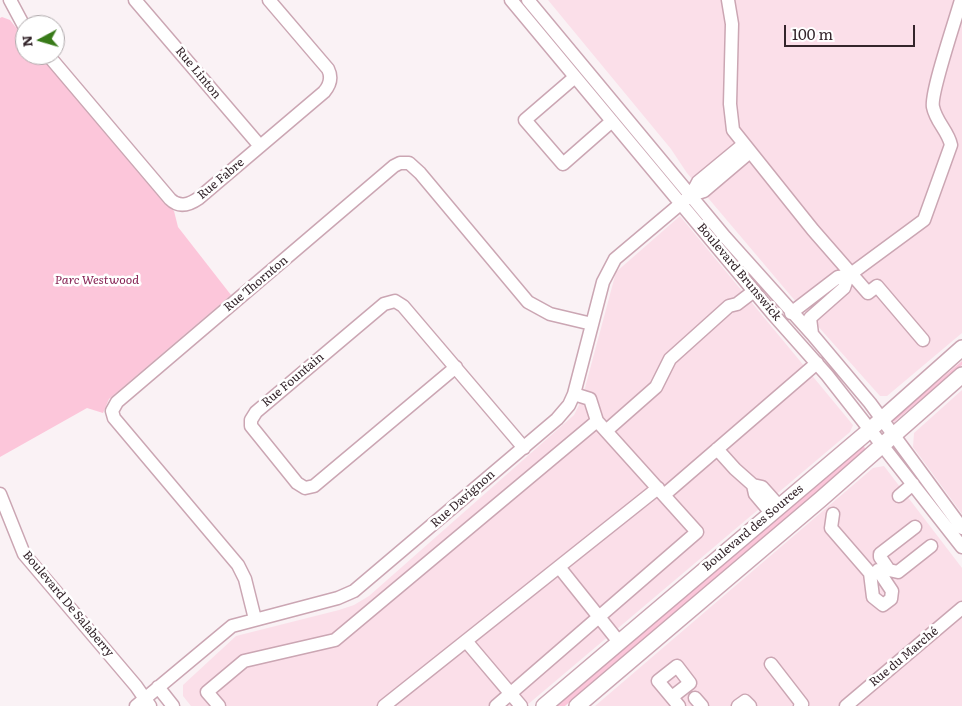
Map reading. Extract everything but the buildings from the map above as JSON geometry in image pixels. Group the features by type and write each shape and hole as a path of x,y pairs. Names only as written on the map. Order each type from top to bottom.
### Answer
{"main road":[{"name":"Boulevard des Sources","path":"544,706 876,424 962,348"},
{"name":"Boulevard des Sources","path":"577,706 962,375"}],"street":[{"name":"Rue Linton","path":"135,0 260,146"},
{"name":"Rue Fabre","path":"57,65 175,203 185,205 192,203 324,92 331,79 324,65 269,0"},
{"name":"Boulevard Brunswick","path":"511,0 751,287 817,362 876,424"},
{"name":"Boulevard Brunswick","path":"528,0 691,195 812,334 888,440 962,528"},
{"path":"728,0 732,24 730,104 733,130 850,275 868,293 877,286 923,340"},
{"path":"791,312 838,277 850,275 924,220 951,145 950,137 936,117 932,98 962,0"},
{"path":"7,4 15,15"},
{"path":"575,77 525,120 563,164 612,121"},
{"name":"Rue Davignon","path":"136,706 148,702 158,687 223,632 237,624 338,598 354,591 562,414 574,394 603,282 609,266 628,247 691,195 704,191 747,148"},
{"name":"Rue Thornton","path":"256,619 240,568 114,418 112,408 117,402 394,166 402,162 409,163 420,173 528,302 550,314 592,324"},
{"path":"606,432 656,387 670,359 729,306 732,298 751,287 760,275"},
{"path":"812,334 810,318 844,288 850,275"},
{"name":"Rue Fountain","path":"456,367 314,486 305,488 297,483 251,426 252,417 256,412 387,302 395,301 403,306 456,367 524,448"},
{"path":"384,706 559,567 717,449 817,362"},
{"path":"496,706 698,532 597,421 590,399 574,394"},
{"path":"219,706 207,692 244,661 336,640 597,421"},
{"name":"Boulevard Brunswick","path":"888,440 913,484 962,548"},
{"path":"717,449 752,485 762,487 775,509"},
{"path":"899,496 913,484"},
{"name":"Boulevard De Salaberry","path":"0,494 24,554 148,702"},
{"path":"833,514 831,528 873,568"},
{"path":"915,527 880,554 889,570 898,572 931,546"},
{"path":"559,567 619,642"},
{"name":"Rue du Marché","path":"846,706 962,608"},
{"path":"466,641 521,706"},
{"path":"771,664 802,704 800,706"},
{"path":"677,666 690,683 675,702 658,681 677,666"},
{"path":"158,687 174,706"},
{"path":"738,706 745,701 750,706"}],"shaded area":[{"path":"548,0 962,0 962,333 887,396 880,396 791,296 687,173 671,149"},
{"path":"680,216 853,425 850,432 526,706 191,706 183,696 183,685 236,636 339,610 354,605 369,596 574,415 582,399 616,272"},
{"path":"962,390 962,514 913,447 914,433"},
{"path":"884,466 962,568 962,706 595,706 873,468"}],"green space":[{"name":"Parc Westwood","path":"0,18 10,20 15,26 15,65 47,65 164,203 174,211 178,227 231,295 109,399 103,413 87,408 0,457"},
{"path":"962,361 962,365 894,422 892,420"},
{"path":"863,445 866,450 565,706 556,706"}]}
